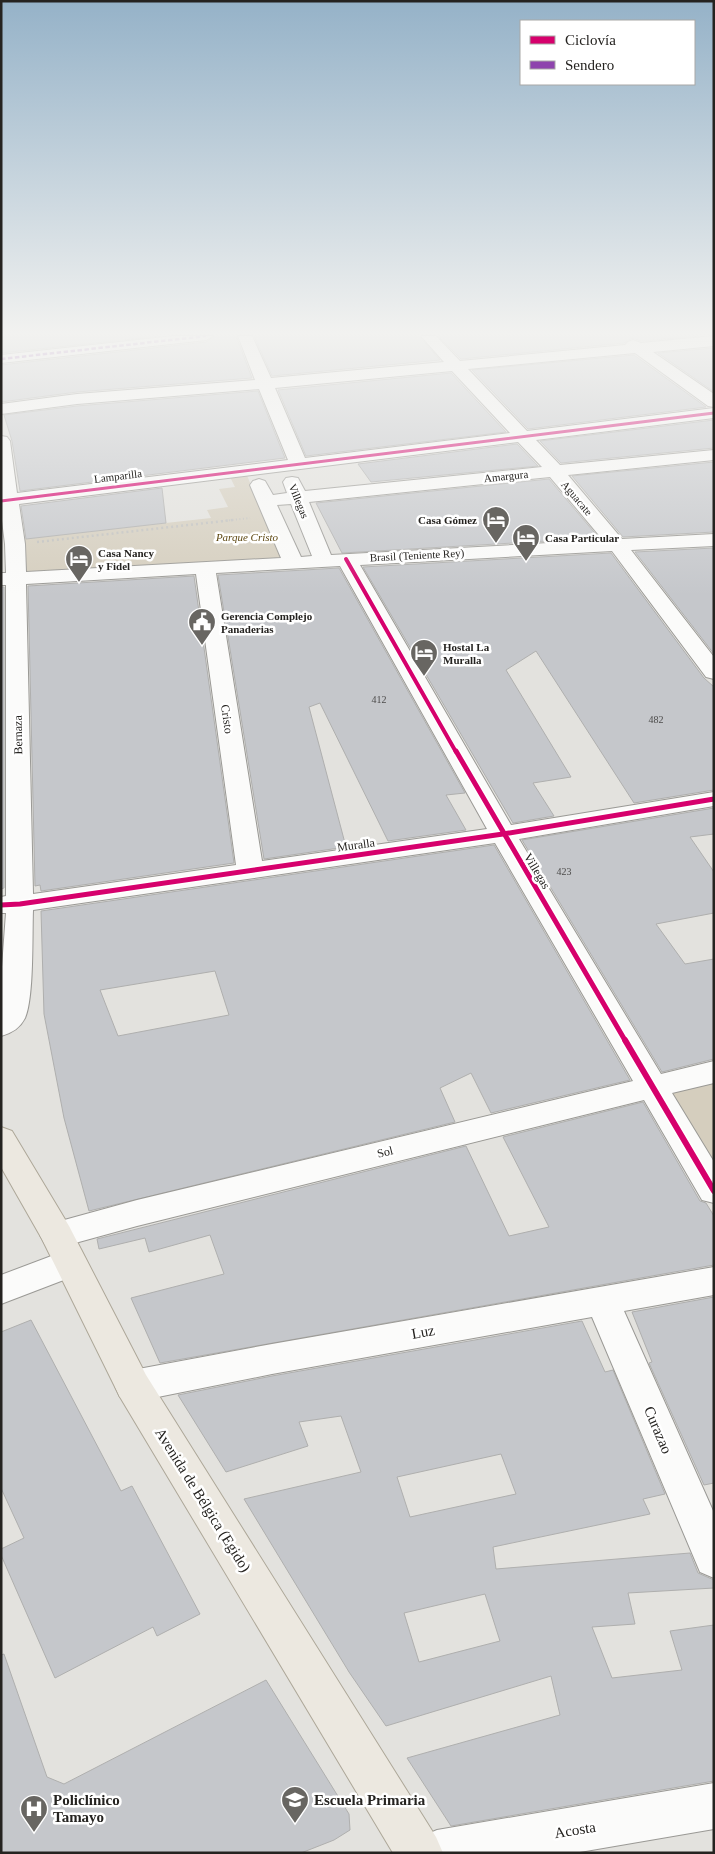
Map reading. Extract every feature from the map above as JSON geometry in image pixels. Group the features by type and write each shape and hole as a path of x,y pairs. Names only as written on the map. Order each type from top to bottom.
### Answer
{"main road":[{"name":"Avenida de Bélgica (Egido)","path":"1,1139 63,1249 133,1386 420,1853"}],"street":[{"name":"Villegas","path":"281,423 299,464 290,469 288,473 298,498 334,560 503,834 714,1191"},
{"name":"Aguacate","path":"509,423 554,470 617,545 714,672"},
{"name":"Lamparilla","path":"5,500 635,423"},
{"name":"Bernaza","path":"1,441 5,500 15,544 8,579 11,904 14,1006 10,1018 1,1026"},
{"name":"Amargura","path":"269,508 298,498 554,470 714,455"},
{"path":"249,470 269,508 293,562"},
{"name":"Brasil (Teniente Rey)","path":"8,579 714,540"},
{"name":"Cristo","path":"205,568 250,871"},
{"name":"Muralla","path":"11,904 503,834 714,799"},
{"name":"Sol","path":"1,1290 63,1249 137,1213 714,1072"},
{"name":"Luz","path":"133,1386 272,1359 714,1282"},
{"name":"Curazao","path":"602,1300 714,1559"},
{"name":"Acosta","path":"437,1853 714,1806"}],"path":[{"path":"15,544 269,508"}],"green space":[{"name":"Parque Cristo","path":"246,473 281,558 24,575 21,539 211,518 207,510 228,507 219,489 235,487 229,475"},
{"path":"711,1080 714,1085 714,1166 669,1088"}],"building":[{"path":"6,423 271,423 285,458 20,491 12,441"},
{"path":"292,423 497,423 506,432 306,456"},
{"path":"522,423 580,423 528,429"},
{"path":"693,423 714,423 714,448 561,463 540,441"},
{"path":"517,444 538,466 371,482 358,464"},
{"path":"714,462 714,532 623,537 572,476"},
{"path":"549,479 599,538 342,553 316,503"},
{"path":"162,488 166,523 26,539 21,506"},
{"path":"714,548 714,654 635,552"},
{"path":"611,553 704,678 714,687 714,790 634,803 536,651 506,670 571,777 533,783 554,816 513,823 363,567"},
{"path":"339,568 465,793 446,795 466,830 388,841 320,703 309,707 346,847 264,859 218,575"},
{"path":"194,576 234,863 41,891 40,885 35,886 28,586"},
{"path":"1,587 4,587 4,888 1,889"},
{"path":"714,808 714,834 690,837 714,872 714,913 656,924 685,964 714,959 714,1059 662,1072 522,840"},
{"path":"494,845 630,1080 491,1113 471,1073 440,1088 455,1122 89,1211 64,1118 44,1014 41,911","holes":["215,971 229,1015 118,1036 100,990"]},
{"path":"643,1102 700,1201 706,1203 714,1216 714,1265 160,1363 131,1298 224,1274 210,1235 149,1252 145,1238 99,1249 97,1239 466,1146 509,1236 549,1227 503,1137"},
{"path":"714,1297 714,1483 704,1485 649,1363 652,1362 632,1312"},
{"path":"31,1320 121,1491 132,1486 200,1614 157,1636 153,1627 55,1678 1,1555 1,1549 24,1538 1,1488 1,1332"},
{"path":"582,1321 605,1372 613,1370 665,1494 643,1499 650,1514 493,1547 496,1569 690,1553 698,1573 714,1580 714,1588 628,1593 635,1624 592,1627 612,1678 682,1670 670,1631 714,1625 714,1781 451,1826 407,1758 560,1715 551,1676 386,1726 349,1672 244,1499 361,1472 341,1416 299,1422 308,1446 226,1472 178,1395 272,1376","holes":["501,1454 516,1494 410,1517 397,1477","485,1594 500,1641 419,1662 404,1613"]},
{"path":"4,1654 47,1777 64,1784 266,1680 349,1814 350,1830 334,1840 301,1853 1,1853 1,1655"}],"cycle path":[{"path":"1,501 637,423"},
{"path":"346,559 503,834 714,1191"},
{"path":"1,905 20,904 503,834 714,799"}],"place":[{"name":"Casa Gómez","path":"496,544"},
{"name":"Casa Particular","path":"526,562"},
{"name":"Casa Nancy y Fidel","path":"79,583"},
{"name":"Gerencia Complejo Panaderias","path":"202,646"},
{"name":"Hostal La Muralla","path":"424,677"},
{"name":"Escuela Primaria","path":"295,1824"},
{"name":"Policlínico Tamayo","path":"34,1833"}]}
